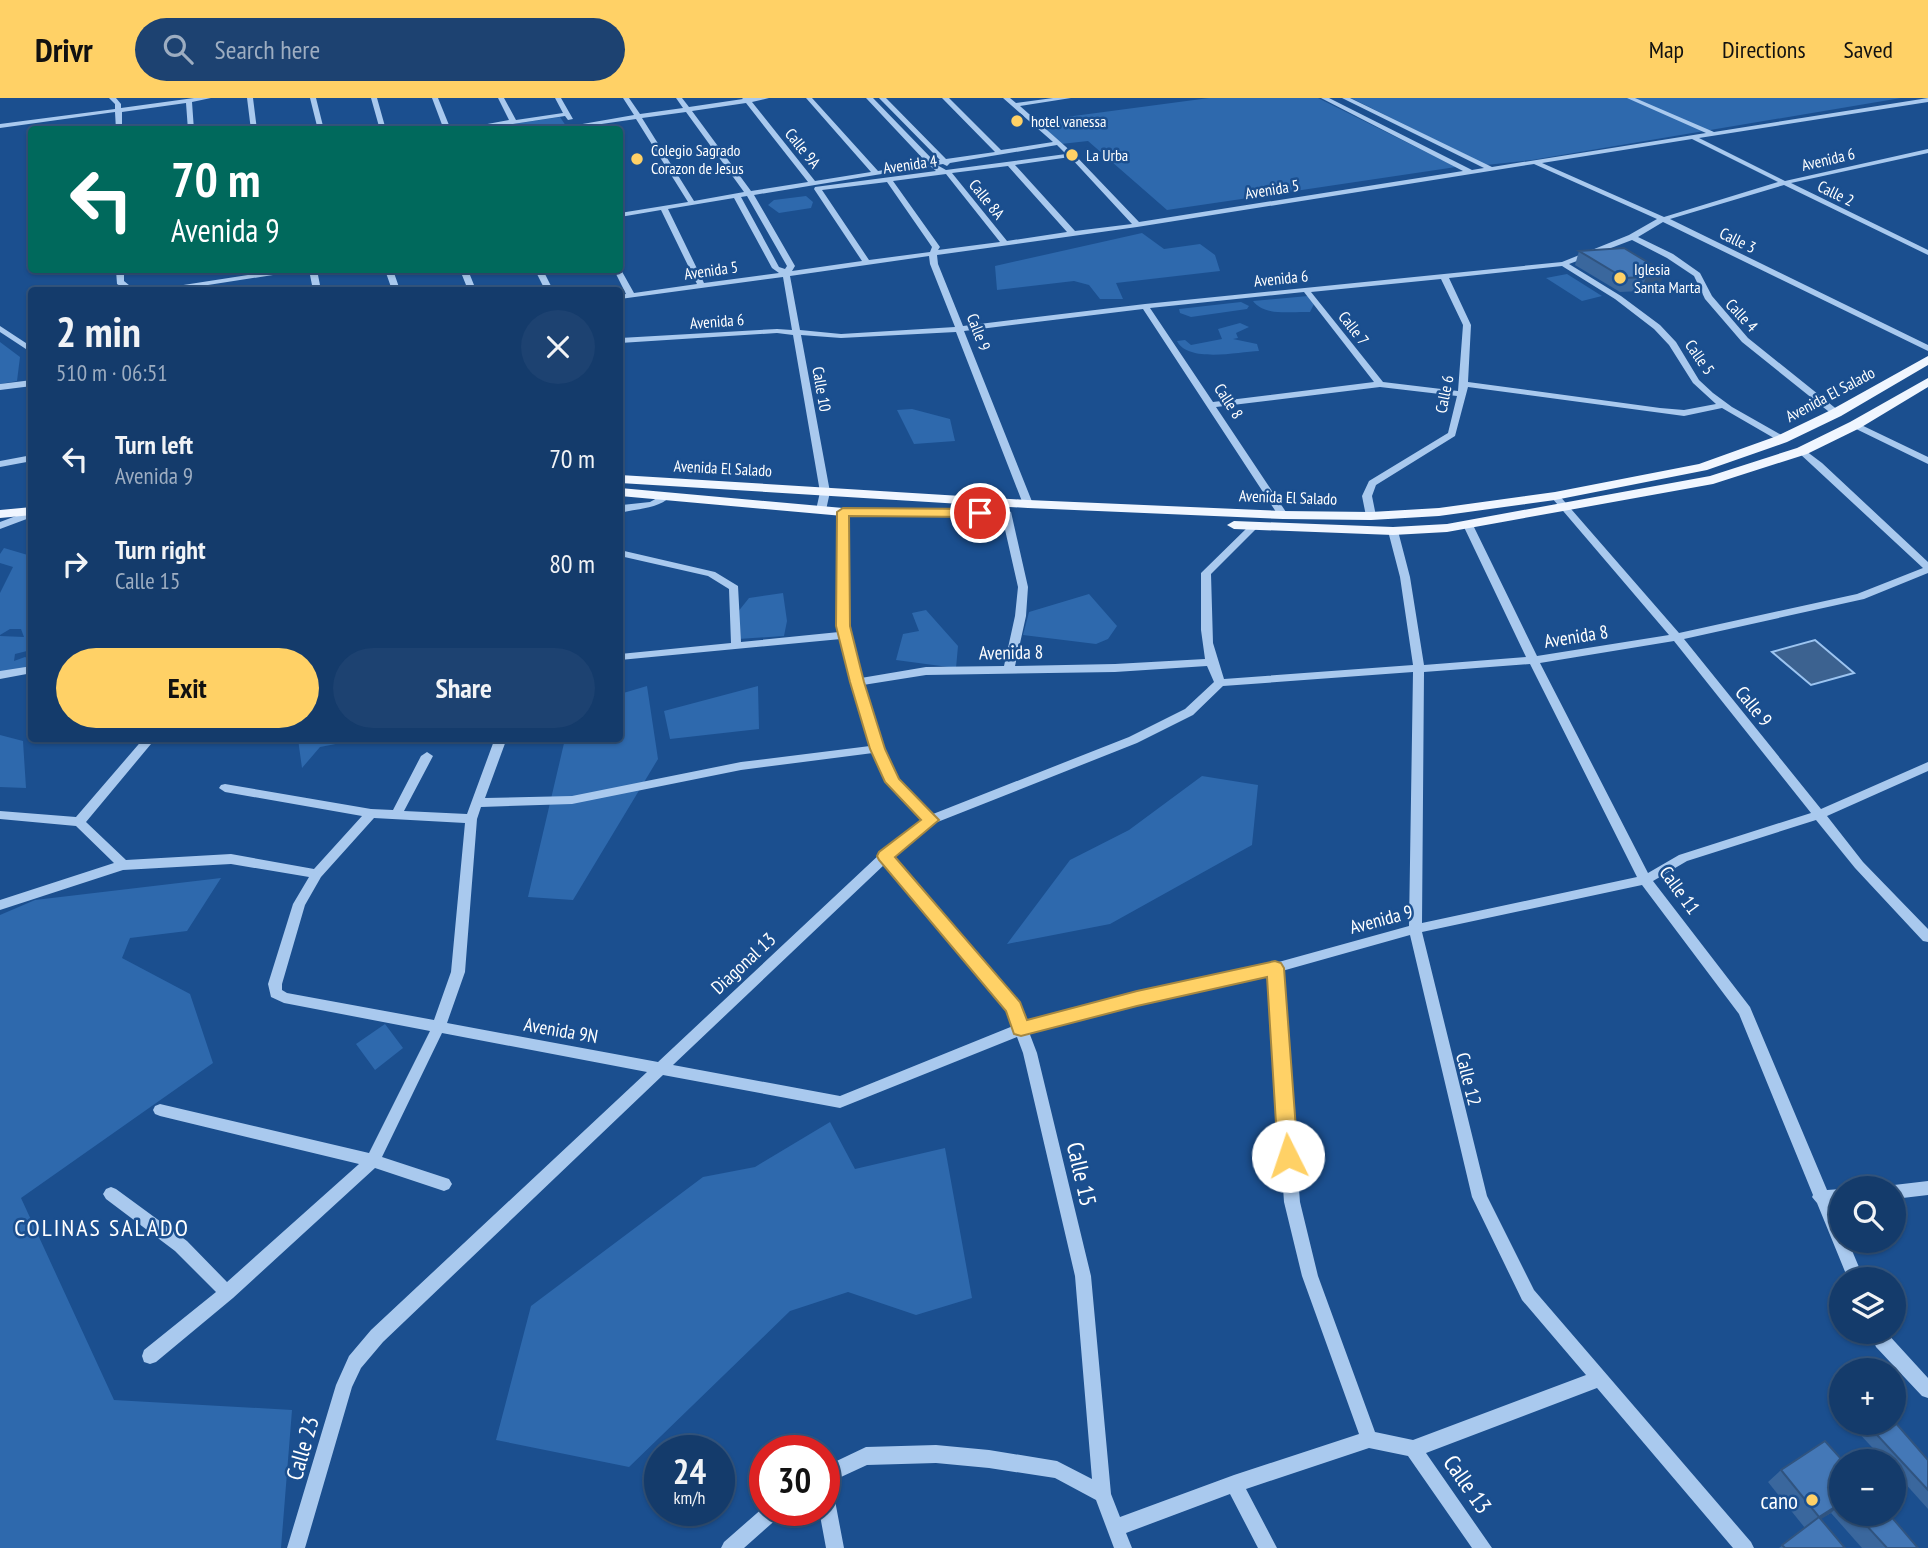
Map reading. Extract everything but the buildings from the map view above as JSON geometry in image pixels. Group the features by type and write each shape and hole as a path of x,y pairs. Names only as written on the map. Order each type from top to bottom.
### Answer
{"main road":[{"name":"Avenida El Salado","path":"623,492 843,512 1006,512 1393,531 1468,525 1702,467 1782,439 1836,413 1928,360"},
{"name":"Avenida El Salado","path":"623,478 1028,504 1371,516 1439,512 1559,502 1713,480 1801,451 1855,425 1928,382"},
{"path":"0,503 28,500"},
{"path":"0,514 28,512"}],"street":[{"path":"0,120 10,121 161,98"},
{"path":"116,104 208,98"},
{"path":"250,98 254,126"},
{"path":"313,98 320,126"},
{"path":"373,98 382,126"},
{"path":"435,98 446,126"},
{"path":"501,98 513,121"},
{"path":"558,98 574,126"},
{"path":"626,98 693,204"},
{"name":"Calle 10","path":"679,98 750,195 791,266 786,273 825,492 821,510"},
{"path":"586,126 766,98"},
{"path":"809,98 875,172"},
{"name":"Calle 8A","path":"869,98 937,169 948,173 1004,243"},
{"name":"Calle 8A","path":"882,98 951,168 948,173"},
{"path":"945,98 1000,153"},
{"path":"1006,98 1072,155 1137,225"},
{"path":"1015,105 1035,100 1069,98"},
{"path":"1324,98 1470,172"},
{"path":"1345,98 1490,169"},
{"path":"1630,98 1716,135"},
{"name":"Calle 9A","path":"746,99 815,186 866,262"},
{"name":"Avenida 5","path":"623,296 1137,225 1534,161 1695,139 1928,100"},
{"path":"189,101 191,126"},
{"path":"116,104 119,126"},
{"path":"482,126 567,114"},
{"path":"0,126 10,121"},
{"name":"Calle 2","path":"1695,139 1928,253"},
{"name":"Avenida 4","path":"815,186 875,172 1059,144"},
{"name":"Avenida 6","path":"623,341 777,331 841,336 961,329 1144,306 1445,278 1563,264 1632,237 1662,219 1784,183 1928,151"},
{"name":"Avenida 4","path":"623,213 815,186 890,181 1072,155"},
{"name":"Calle 3","path":"1534,161 1662,219 1928,348"},
{"path":"1010,163 1072,233"},
{"name":"Calle 9","path":"890,181 936,247 933,253 934,264 1028,504"},
{"name":"Calle 10","path":"737,197 776,268 786,273"},
{"path":"664,208 701,285"},
{"name":"Calle 4","path":"1632,237 1670,256 1697,275 1707,298 1745,340 1836,413"},
{"name":"Calle 5","path":"1563,264 1618,298 1669,339 1684,366 1701,387 1723,405 1782,439"},
{"path":"120,273 120,282 127,287"},
{"path":"176,287 205,280 265,273"},
{"path":"620,273 631,295"},
{"path":"240,278 242,287"},
{"name":"Calle 6","path":"1371,516 1367,496 1372,483 1452,434 1464,384 1467,325 1445,278"},
{"name":"Calle 7","path":"1306,290 1380,384"},
{"name":"Calle 8","path":"1144,306 1213,405 1283,514"},
{"path":"0,328 28,348"},
{"path":"0,387 28,384"},
{"path":"1213,405 1380,384 1462,394"},
{"path":"1464,384 1684,413 1723,405"},
{"path":"1855,425 1928,461"},
{"path":"1801,451 1822,467 1895,541 1928,568"},
{"path":"0,464 28,459"},
{"path":"623,508 629,505 648,507 666,496"},
{"name":"Calle 9","path":"1559,502 1677,637 1859,865 1928,937"},
{"path":"843,512 844,635 857,682 877,749 892,782 931,820"},
{"path":"1006,512 1008,531 1017,554 1023,597 1009,669"},
{"path":"0,526 28,514"},
{"name":"Calle 11","path":"1468,525 1506,606 1645,880 1745,1012 1851,1267"},
{"path":"1220,683 1209,662 1206,573 1254,526"},
{"name":"Calle 12","path":"1393,531 1405,577 1419,668 1415,929 1453,1095 1480,1197 1528,1295 1745,1548"},
{"path":"623,554 711,574 733,587 736,644"},
{"name":"Avenida 8","path":"1220,683 1535,660 1677,637 1860,597 1928,568"},
{"path":"623,657 844,635"},
{"name":"Avenida 8","path":"857,682 926,671 1115,668 1209,662"},
{"path":"0,675 28,670"},
{"name":"Diagonal 13","path":"355,1362 377,1336 885,856 931,820 1133,740 1189,712 1220,683"},
{"path":"79,822 148,742"},
{"path":"150,1356 228,1293 373,1161 438,1028 458,972 471,820 500,742"},
{"path":"477,803 572,800 741,766 877,749"},
{"path":"397,813 427,756"},
{"name":"Avenida 9","path":"840,1102 1021,1029 1275,968 1415,929 1645,880 1683,858 1819,815 1928,766"},
{"path":"225,788 371,813 471,820"},
{"path":"0,905 123,865 231,859 317,874 371,813"},
{"path":"0,815 79,822 123,865"},
{"name":"Calle 15","path":"885,856 1013,1007 1030,1054 1083,1276 1102,1494 1123,1548"},
{"name":"Avenida 9N","path":"317,874 299,904 275,984 276,993 284,998 840,1102"},
{"path":"1275,968 1292,1202 1310,1276 1369,1439"},
{"path":"160,1110 373,1161 444,1184"},
{"path":"1906,1191 1928,1188"},
{"path":"111,1194 181,1246 228,1293"},
{"path":"1821,1197 1829,1197"},
{"path":"1885,1344 1928,1390"},
{"name":"Calle 23","path":"296,1548 344,1385 355,1362"},
{"path":"1117,1527 1369,1439 1413,1449 1598,1379"},
{"name":"Calle 13","path":"1413,1449 1483,1548"},
{"path":"840,1468 866,1456 936,1454 989,1459 1057,1470 1102,1494"},
{"path":"1234,1484 1268,1548"},
{"path":"730,1548 755,1526"},
{"path":"831,1526 835,1548"}],"shaded area":[{"path":"1209,98 1318,98 1456,167 1167,210 1088,141 1061,144 1036,121"},
{"path":"1351,98 1901,98 1532,160 1486,165"},
{"path":"560,117 566,126 500,126"},
{"path":"806,196 813,202 811,208 779,213 768,205 774,200"},
{"path":"1142,233 1164,249 1200,244 1215,255 1220,271 1116,283 1123,299 1100,299 1089,285 1074,281 997,290 995,266"},
{"path":"1567,274 1602,296 1582,301 1546,278"},
{"path":"1308,296 1314,304 1310,312 1272,311 1253,301"},
{"path":"1241,302 1249,306 1247,309 1191,317 1180,313 1179,309"},
{"path":"1240,323 1249,327 1236,333 1238,338 1233,339 1257,344 1259,351 1202,354 1183,348 1177,341 1185,340 1191,345 1222,339 1218,329"},
{"path":"0,342 20,357 17,381 0,384"},
{"path":"912,409 950,419 955,441 914,444 897,410"},
{"path":"4,548 28,555 28,651 15,654 14,661 25,657 28,658 28,666 17,671 0,671 0,636 24,637 21,629 10,629 0,635 0,593 13,567 0,563 0,554"},
{"path":"783,593 787,621 784,636 738,639 737,613 749,598"},
{"path":"1089,594 1117,626 1108,639 1096,644 1023,635 1029,612"},
{"path":"926,610 958,646 956,668 896,660 903,634 919,631 912,613"},
{"path":"1815,640 1854,673 1811,685 1772,652"},
{"path":"647,686 658,759 573,900 528,897 564,742 623,742 623,693"},
{"path":"758,686 759,729 670,739 664,711"},
{"path":"0,735 23,741 26,788 0,787"},
{"path":"299,742 346,742 320,747 302,768"},
{"path":"1202,776 1258,785 1252,845 1110,924 1007,944 1070,860 1129,830"},
{"path":"221,878 187,931 130,938 122,958 190,994 213,1063 21,1198 114,1400 292,1410 281,1548 0,1548 0,915 35,900"},
{"path":"385,1024 403,1048 375,1070 356,1044"},
{"path":"830,1122 855,1169 945,1148 972,1298 916,1315 848,1292 790,1311 662,1435 644,1435 644,1452 629,1467 496,1440 531,1306 703,1177 755,1167"}],"place":[{"name":"hotel vanessa","path":"1017,121"},
{"name":"La Urba","path":"1072,155"},
{"name":"Colegio Sagrado Corazon de Jesus","path":"637,159"},
{"name":"Iglesia Santa Marta","path":"1620,278"},
{"name":"cano","path":"1812,1500"}],"district":[{"name":"COLINAS SALADO","path":"102,1227"}],"route":[{"path":"980,513 843,512 843,626 857,682 877,749 892,782 931,820 885,856 1013,1007 1021,1029 1275,968 1288,1156"}]}
